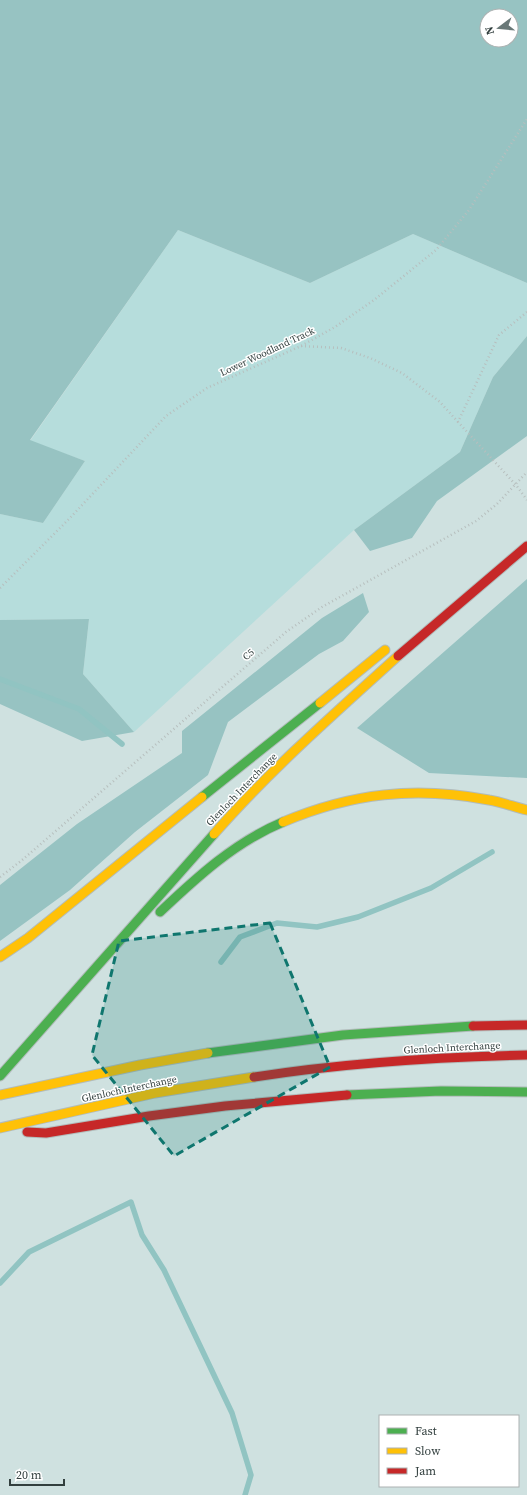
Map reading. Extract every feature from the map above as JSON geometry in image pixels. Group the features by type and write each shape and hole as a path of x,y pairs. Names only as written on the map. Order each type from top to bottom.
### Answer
{"highway":[{"name":"Glenloch Interchange","path":"0,1076 224,822 267,777 319,727 386,667 527,546"},
{"path":"421,624 484,583"},
{"path":"0,957 28,938 390,646"},
{"path":"154,918 208,869 242,844 266,830 296,817 341,801 380,794 428,792 474,796 527,810"},
{"path":"80,986 142,928"},
{"name":"Glenloch Interchange","path":"0,1095 160,1061 312,1039 402,1030 527,1025"},
{"name":"Glenloch Interchange","path":"0,1130 163,1092 253,1077 345,1066 425,1059 527,1055"},
{"path":"0,1130 46,1133 182,1111 292,1100 431,1092 527,1092"}],"path":[{"name":"Lower Woodland Track","path":"0,588 63,525 166,416 207,388 301,346 335,327 374,300 436,250 469,210 527,119"},
{"path":"458,422 499,335 527,312"},
{"path":"301,346 341,348 370,358 402,373 440,402 516,485 527,500"},
{"name":"C5","path":"0,877 21,861 286,632 322,607 476,521 497,504 527,472"}],"highlighted area":[{"path":"270,923 330,1067 174,1156 92,1055 119,941"}],"shaded area":[{"path":"0,0 527,0 527,283 413,234 310,283 178,230 30,440 85,461 43,523 0,514"},
{"path":"178,230 310,283 413,234 527,283 527,336 493,377 460,452 354,530 134,732 83,674 89,619 0,620 0,514 43,523 85,461 30,441"},
{"path":"527,336 527,436 437,501 412,538 370,551 354,530 460,452 493,377"},
{"path":"527,579 527,778 429,773 357,728"},
{"path":"363,593 369,612 343,641 319,654 228,722 208,775 135,832 70,890 0,941 0,885 77,824 182,753 182,731 322,618"},
{"path":"89,619 83,674 134,732 82,741 0,704 0,620"}],"waterway":[{"path":"0,679 79,709 122,744"},
{"path":"221,962 240,937 277,923 317,927 358,917 431,888 492,852"},
{"path":"0,1283 29,1252 131,1202 142,1235 164,1270 232,1413 251,1475 245,1495"}],"traffic: fast":[{"path":"202,797 320,703"},
{"path":"160,912 217,861 265,830 283,822"},
{"path":"0,1076 214,834"},
{"path":"208,1053 343,1035 473,1026"},
{"path":"347,1095 441,1091 527,1092"}],"traffic: slow":[{"path":"320,703 385,650"},
{"path":"214,834 235,810 280,765 398,656"},
{"path":"283,822 334,804 384,795 409,793 435,793 462,796 494,801 527,810"},
{"path":"0,957 28,938 202,797"},
{"path":"0,1095 140,1065 208,1053"},
{"path":"0,1128 155,1093 254,1077"}],"traffic: jam":[{"path":"398,656 527,546"},
{"path":"473,1026 527,1025"},
{"path":"254,1077 356,1064 459,1057 527,1055"},
{"path":"27,1132 46,1133 149,1116 225,1106 347,1095"}]}
